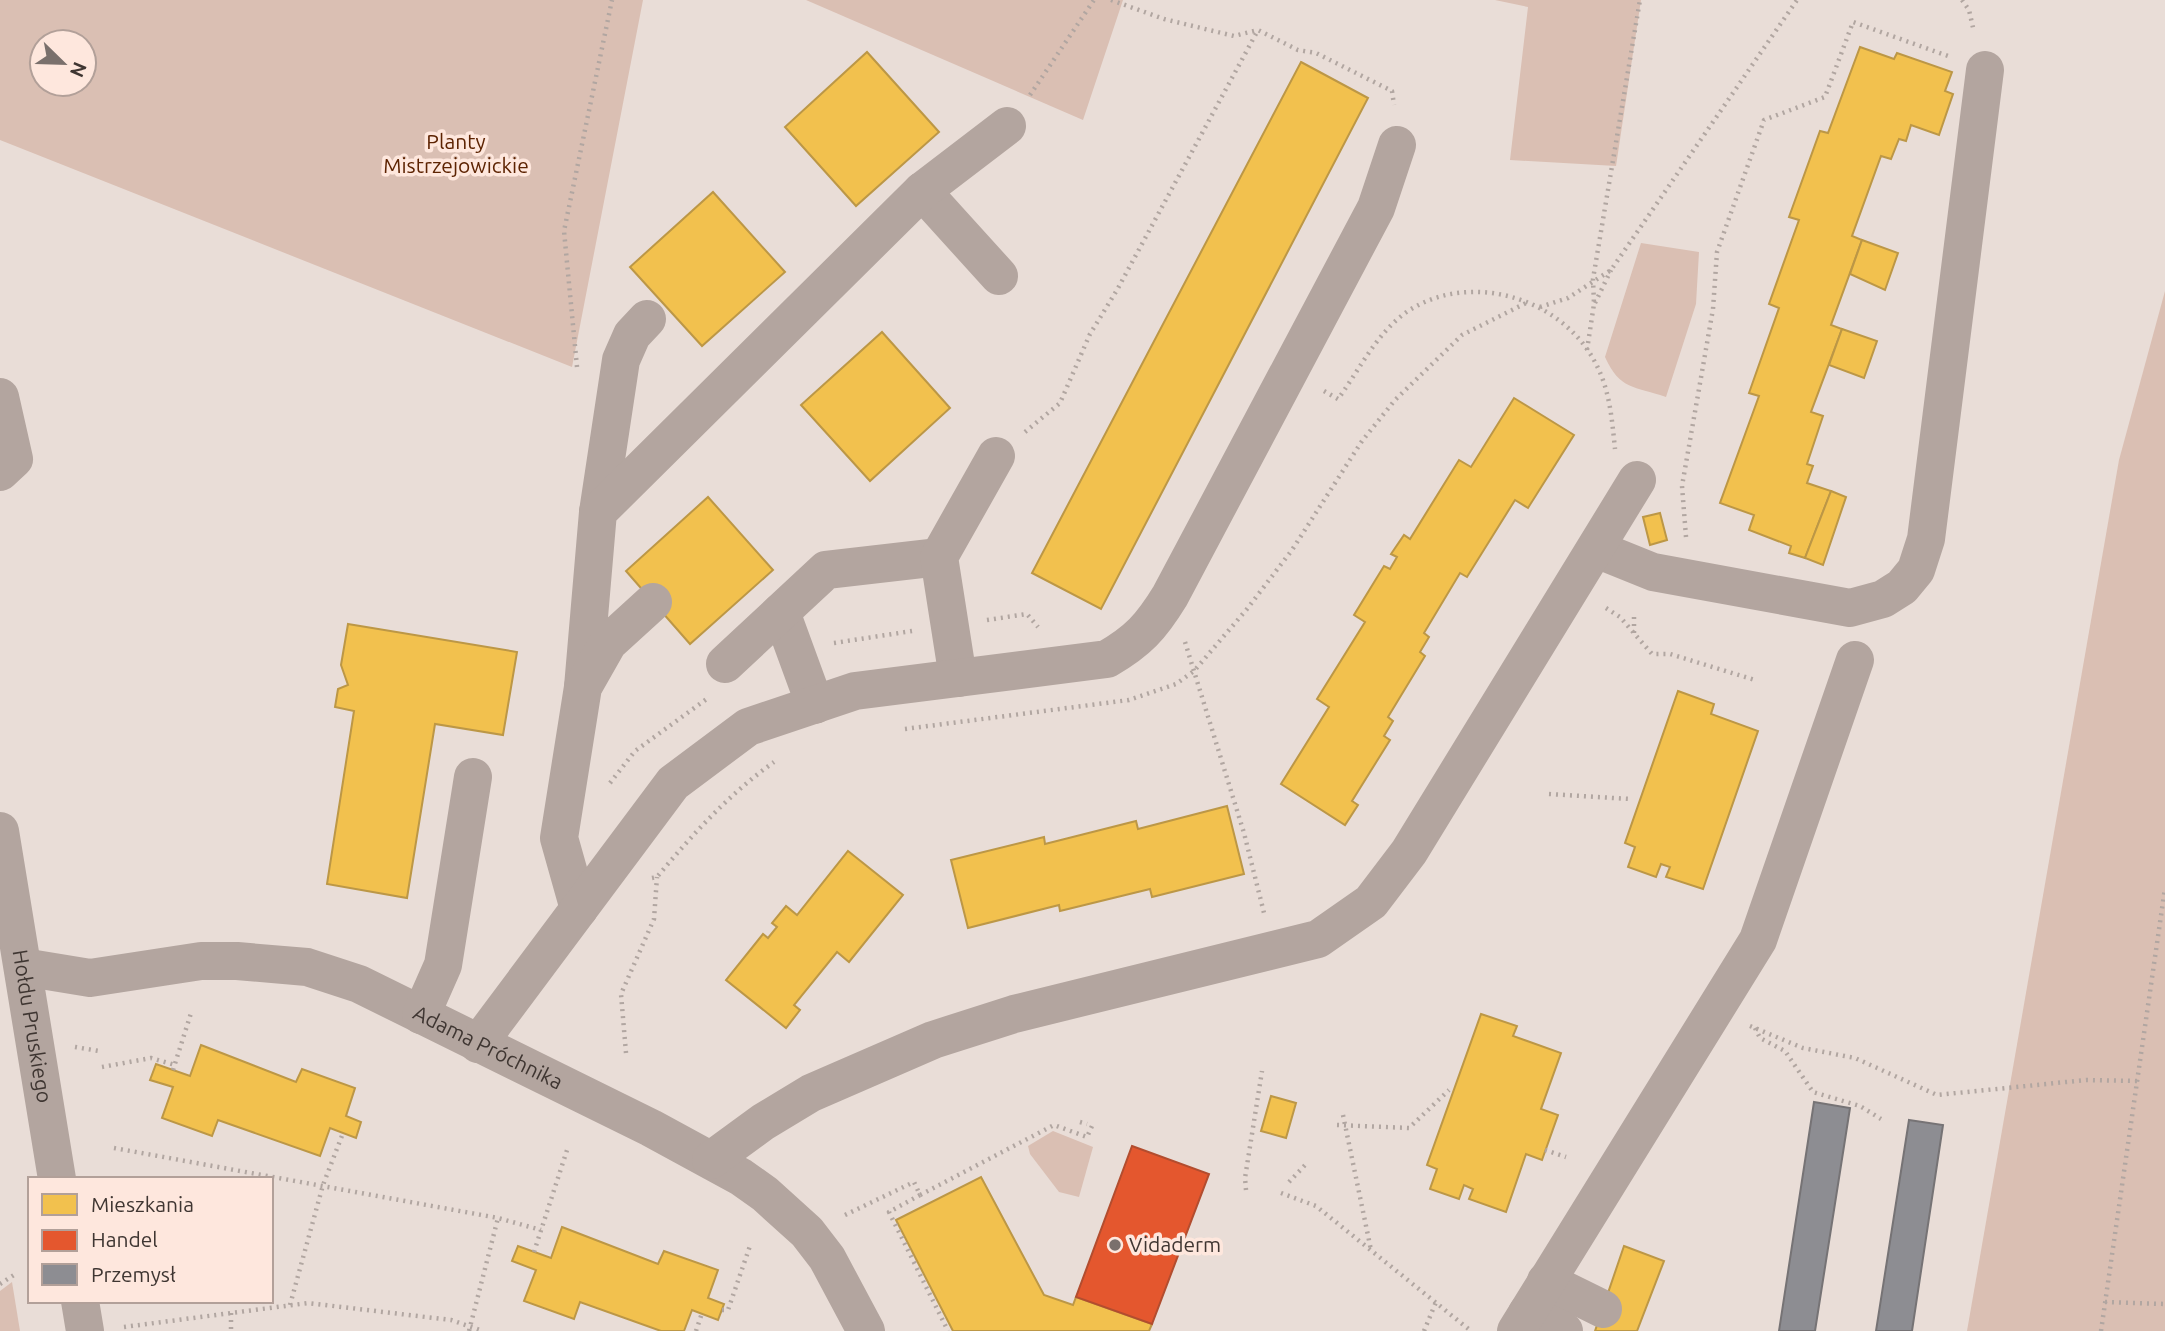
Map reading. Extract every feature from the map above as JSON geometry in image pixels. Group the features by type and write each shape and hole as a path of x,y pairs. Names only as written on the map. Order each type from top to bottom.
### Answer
{"street":[{"path":"1596,549 1653,572 1850,608 1882,599 1902,587 1916,570 1926,539 1985,70"},
{"path":"598,512 922,191 1007,126"},
{"path":"478,1044 673,783 748,727 855,691 1107,659 1135,643 1154,622 1376,208 1397,145"},
{"path":"922,191 999,276"},
{"path":"579,909 559,838 583,687 598,512 621,360 632,335 647,319"},
{"path":"0,397 15,458 0,472"},
{"path":"958,678 939,557 996,456"},
{"path":"711,1160 763,1122 811,1093 933,1040 1014,1014 1318,939 1371,902 1409,852 1637,480"},
{"path":"725,664 826,570 939,557"},
{"path":"583,687 608,643 653,602"},
{"path":"781,612 815,705"},
{"path":"1530,1308 1758,940 1854,660"},
{"path":"421,1015 443,965 473,777"},
{"name":"Hołdu Pruskiego","path":"0,831 57,1177"},
{"name":"Adama Próchnika","path":"23,967 90,978 201,961 307,967 359,984 711,1160 765,1194 807,1232 827,1258 854,1327"},
{"path":"80,1303 85,1331"},
{"path":"1530,1308 1603,1309"},
{"path":"1530,1308 1564,1331"}],"path":[{"path":"579,377 564,231 612,0"},
{"path":"1007,126 1094,0"},
{"path":"1111,0 1164,19 1234,36 1258,30 1298,50 1316,53 1392,91 1397,145"},
{"path":"1587,350 1594,304 1593,279 1640,0"},
{"path":"1594,304 1611,270 1797,0"},
{"path":"1689,579 1682,486 1713,309 1717,252 1764,120 1825,97 1853,22 1944,55"},
{"path":"996,456 1060,403 1090,334 1117,290 1258,30"},
{"path":"1539,307 1568,298 1593,279 1611,270"},
{"path":"1343,392 1386,329 1408,311 1459,291 1495,294 1528,302 1564,325 1597,365 1611,407 1617,469 1637,480"},
{"path":"895,727 1129,700 1157,693 1176,684 1194,671 1292,550 1362,441 1395,400 1462,335 1528,302"},
{"path":"1620,617 1652,654 1670,654 1755,680"},
{"path":"1634,617 1634,634"},
{"path":"1189,656 1244,833 1266,924"},
{"path":"626,1053 621,994 654,919 657,877 692,835 752,778 783,757"},
{"path":"1549,794 1630,799"},
{"path":"611,866 633,883 657,877"},
{"path":"2101,1331 2165,888"},
{"path":"102,1067 151,1058 174,1068 192,1010"},
{"path":"1715,1012 1803,1048 1855,1058 1937,1095 2086,1080 2137,1081"},
{"path":"1755,1028 1760,1038 1785,1051 1813,1092 1860,1106 1881,1119"},
{"path":"1246,1190 1246,1170 1262,1071"},
{"path":"1337,1125 1409,1128 1449,1090"},
{"path":"1343,1115 1371,1250"},
{"path":"948,1331 889,1212 1054,1125 1087,1138 1089,1125 1080,1122"},
{"path":"290,1305 323,1185 343,1133"},
{"path":"534,1252 568,1147"},
{"path":"114,1148 498,1218 541,1230"},
{"path":"1545,1150 1566,1157"},
{"path":"1289,1182 1308,1162"},
{"path":"845,1215 914,1182 920,1195"},
{"path":"1281,1193 1316,1206 1472,1331"},
{"path":"469,1329 498,1218"},
{"path":"722,1310 728,1310 751,1243"},
{"path":"0,1284 18,1273"},
{"path":"1424,1331 1436,1302"},
{"path":"127,1327 308,1303 438,1318 483,1331"},
{"path":"2105,1303 2165,1304"},
{"path":"231,1313 231,1331"},
{"path":"696,1331 702,1313"}],"green space":[{"name":"Planty Mistrzejowickie","path":"0,0 643,0 572,367 0,140"},
{"path":"806,0 1123,0 1083,120"},
{"path":"1495,0 1641,0 1616,166 1510,160 1528,7"},
{"path":"1641,243 1699,252 1696,304 1666,397 1622,381 1605,357"},
{"path":"2165,291 2165,1331 1967,1331 2119,460"},
{"path":"1053,1131 1093,1147 1079,1197 1059,1192 1030,1154 1028,1146"},
{"path":"12,1282 20,1331 0,1331 0,1291"}],"building: Mieszkania":[{"path":"1860,47 1894,59 1897,53 1952,72 1945,91 1953,94 1939,135 1911,125 1906,141 1899,139 1891,159 1881,156 1852,236 1862,240 1831,325 1842,329 1811,412 1823,416 1807,464 1813,466 1807,483 1831,491 1805,558 1789,553 1791,546 1749,530 1754,515 1720,503 1759,396 1749,393 1779,308 1769,304 1799,220 1789,217 1820,131 1828,133"},
{"path":"867,52 939,132 856,206 785,127"},
{"path":"1301,62 1368,98 1101,609 1032,573"},
{"path":"713,192 785,272 702,346 630,267"},
{"path":"1862,240 1898,253 1885,290 1850,274"},
{"path":"1842,329 1877,341 1864,378 1829,365"},
{"path":"882,332 950,408 870,481 801,405"},
{"path":"1514,398 1574,435 1528,508 1515,500 1467,577 1460,573 1424,633 1429,637 1420,652 1425,656 1388,717 1393,721 1384,736 1390,740 1352,801 1358,805 1345,825 1281,784 1329,707 1317,699 1365,622 1354,615 1384,566 1390,569 1397,557 1391,554 1404,535 1410,539 1459,460 1471,467"},
{"path":"1831,491 1846,497 1823,565 1805,558"},
{"path":"708,497 773,570 690,644 626,571"},
{"path":"1660,513 1667,540 1650,545 1643,517"},
{"path":"348,624 517,652 503,735 435,724 407,898 327,884 354,711 335,707 338,689 348,685 341,665"},
{"path":"1678,691 1714,704 1711,714 1758,731 1703,889 1666,877 1670,867 1661,864 1656,877 1628,867 1635,847 1625,843"},
{"path":"1227,806 1244,874 1152,897 1150,889 1060,911 1059,905 968,928 951,860 1044,837 1045,844 1136,821 1138,829"},
{"path":"848,851 903,895 849,962 837,952 794,1005 800,1010 786,1028 726,980 763,934 768,938 777,927 772,923 786,906 797,915"},
{"path":"1481,1014 1517,1026 1513,1036 1561,1053 1541,1109 1558,1115 1542,1160 1526,1154 1506,1212 1469,1199 1473,1189 1464,1185 1459,1199 1430,1189 1437,1169 1427,1165"},
{"path":"201,1045 296,1082 302,1069 355,1088 346,1116 361,1122 356,1138 330,1128 320,1156 218,1120 212,1136 162,1118 173,1087 150,1080 156,1064 190,1076"},
{"path":"1271,1096 1296,1103 1286,1138 1261,1131"},
{"path":"981,1177 1044,1295 1073,1305 1076,1297 1152,1324 1149,1331 953,1331 896,1220"},
{"path":"562,1227 658,1264 664,1251 718,1270 708,1298 724,1304 718,1320 692,1310 684,1331 661,1331 580,1302 574,1319 524,1301 536,1270 512,1261 518,1246 551,1258"},
{"path":"1624,1246 1664,1261 1637,1331 1595,1331"}],"building: Handel":[{"path":"1132,1146 1209,1174 1152,1324 1076,1297"}],"building: Przemysł":[{"path":"1814,1102 1850,1108 1815,1331 1779,1331"},
{"path":"1909,1120 1943,1125 1912,1331 1876,1331"}],"place":[{"name":"Vidaderm","path":"1115,1245"}]}
